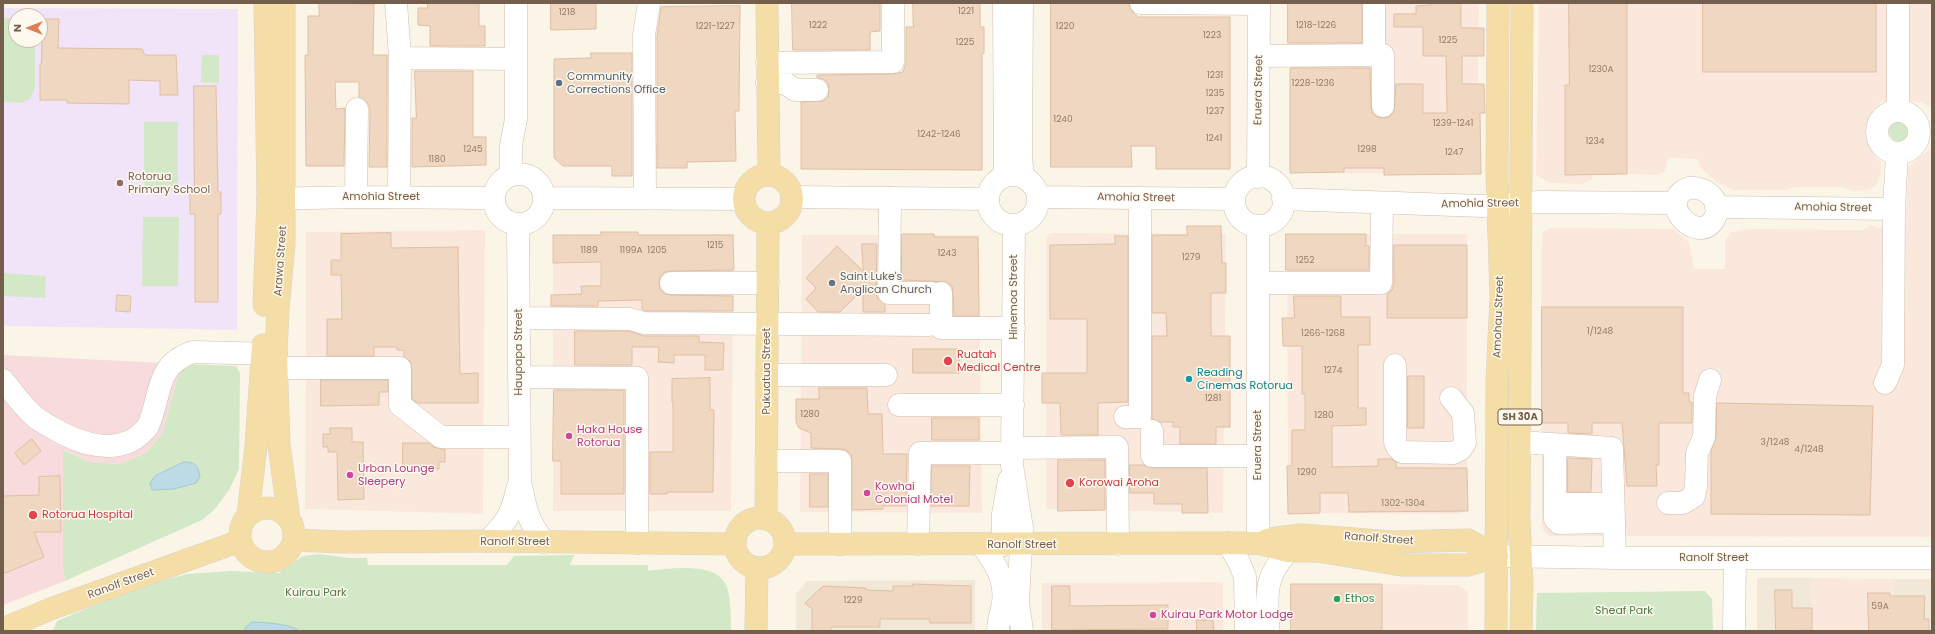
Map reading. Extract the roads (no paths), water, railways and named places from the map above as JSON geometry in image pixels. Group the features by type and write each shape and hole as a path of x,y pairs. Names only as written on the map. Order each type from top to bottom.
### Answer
{"main road":[{"name":"Arawa Street","path":"248,515 269,361 278,309 284,244 276,199 265,3"},
{"name":"Arawa Street","path":"276,199 284,3"},
{"path":"767,3 769,174"},
{"name":"Amohau Street","path":"1496,631 1497,381 1501,297 1498,205 1498,3"},
{"name":"Amohau Street","path":"1521,631 1522,583 1519,520 1522,3"},
{"path":"769,174 774,175 784,181 788,186 792,197 791,205 783,218 776,222 768,223 762,222 751,216 744,206 743,199 748,184 761,175 769,174"},
{"name":"Pukuatua Street","path":"766,518 768,223"},
{"name":"Arawa Street","path":"269,361 289,519"},
{"path":"265,508 275,509 289,519 294,532 294,540 291,549 285,556 277,561 268,563 258,562 250,557 240,542 242,523 248,515 256,510 265,508"},
{"path":"755,518 766,518 776,523 780,528 784,534 785,544 782,556 778,562 765,568 757,568 746,564 742,560 736,550 735,544 738,530 743,525 755,518"},
{"name":"Ranolf Street","path":"1258,543 1276,538 1301,535 1393,542 1468,540 1497,556"},
{"name":"Ranolf Street","path":"294,540 342,542 488,541 735,544"},
{"name":"Ranolf Street","path":"3,629 53,608 240,542"},
{"name":"Ranolf Street","path":"785,544 1002,545 1258,543 1288,551 1318,551 1401,565 1468,565 1497,556"},
{"path":"756,631 757,568"}],"street":[{"path":"396,3 400,58 400,197"},
{"path":"516,3 516,120 511,145 519,175"},
{"path":"645,198 644,35 649,3"},
{"path":"767,73 893,62 893,3"},
{"path":"1141,3 1259,4"},
{"path":"1898,3 1898,111"},
{"name":"Eruera Street","path":"1258,177 1259,4"},
{"path":"1374,4 1374,55"},
{"path":"1013,7 1021,157 1014,176 992,186 987,199 989,208 995,219 1002,223 1014,226 1027,222 1034,214 1038,198 1036,189 1014,176"},
{"path":"1259,56 1383,55 1383,106"},
{"path":"400,58 516,59"},
{"path":"767,73 795,90 817,82"},
{"path":"356,109 356,197"},
{"path":"1898,111 1910,114 1926,130 1914,146 1906,152 1897,153 1885,148 1880,143 1877,130 1884,116 1898,111"},
{"path":"1884,382 1893,365 1894,209 1897,153"},
{"path":"519,175 536,180 542,188 544,198 542,208 537,216 528,222 518,224 504,220 499,214 494,200 494,192 503,179 519,175"},
{"path":"1258,177 1274,182 1281,191 1283,199 1280,214 1272,223 1258,226 1244,222 1236,213 1234,199 1236,190 1242,183 1247,179 1258,177"},
{"name":"Amohia Street","path":"1283,199 1382,203 1498,205 1676,203 1680,193 1684,190 1699,188 1713,196 1716,207 1894,209"},
{"name":"Amohia Street","path":"276,199 400,197 485,198 494,200"},
{"path":"792,197 987,199"},
{"path":"544,198 743,199"},
{"path":"890,198 889,293 936,293 941,328 1014,328"},
{"name":"Amohia Street","path":"1038,198 1234,199"},
{"path":"1125,417 1140,417 1140,198"},
{"path":"1258,283 1381,282 1382,203"},
{"name":"Haupapa Street","path":"518,224 520,481 527,514 531,525 544,542"},
{"name":"Hinemoa Street","path":"1014,226 1012,455 1022,528 1002,545 999,571 1022,631"},
{"name":"Eruera Street","path":"1258,226 1258,543"},
{"path":"671,283 768,283"},
{"path":"519,318 630,319 644,323 929,325"},
{"path":"3,380 36,418 58,431 84,443 115,445 134,439 148,426 166,370 180,356 193,352 269,361 400,368 400,405 441,437 520,437"},
{"path":"1395,365 1395,442 1397,448 1402,452 1454,453 1461,449 1465,443 1463,413 1451,398"},
{"path":"767,375 886,375"},
{"path":"519,378 638,378 638,543"},
{"path":"1668,503 1683,503 1694,496 1696,486 1697,452 1704,437 1705,396 1710,380"},
{"path":"899,405 1013,405"},
{"path":"1152,432 1152,456 1258,456"},
{"path":"1520,442 1612,448 1615,558"},
{"path":"1555,445 1555,519 1559,523 1613,513"},
{"path":"918,544 920,453 1012,455 1117,448 1118,544"},
{"path":"766,461 840,461 840,544"},
{"name":"Haupapa Street","path":"488,541 511,514 520,481"},
{"path":"1228,543 1244,573 1246,631"},
{"name":"Hinemoa Street","path":"998,631 998,622 1010,602 1002,545"},
{"path":"1268,631 1270,577 1276,566 1288,551"},
{"name":"Ranolf Street","path":"1497,556 1615,558 1932,558"},
{"path":"1734,631 1735,558"},
{"path":"1246,605 1268,604"}],"water":[{"path":"184,462 196,465 200,477 196,483 174,489 152,490 150,483 155,476"},
{"path":"252,622 284,625 299,631 245,631 245,628"}],"place":[{"name":"Community Corrections Office","path":"559,83"},
{"name":"Rotorua Primary School","path":"120,183"},
{"name":"Saint Luke's Anglican Church","path":"832,283"},
{"name":"Ruatah Medical Centre","path":"948,361"},
{"name":"Reading Cinemas Rotorua","path":"1189,379"},
{"name":"Haka House Rotorua","path":"569,436"},
{"name":"Urban Lounge Sleepery","path":"350,475"},
{"name":"Korowai Aroha","path":"1070,483"},
{"name":"Kowhai Colonial Motel","path":"867,493"},
{"name":"Rotorua Hospital","path":"33,515"},
{"name":"Ethos","path":"1337,599"},
{"name":"Kuirau Park Motor Lodge","path":"1153,615"}],"park label":[{"name":"Kuirau Park","path":"316,593"},
{"name":"Sheaf Park","path":"1624,611"}]}
